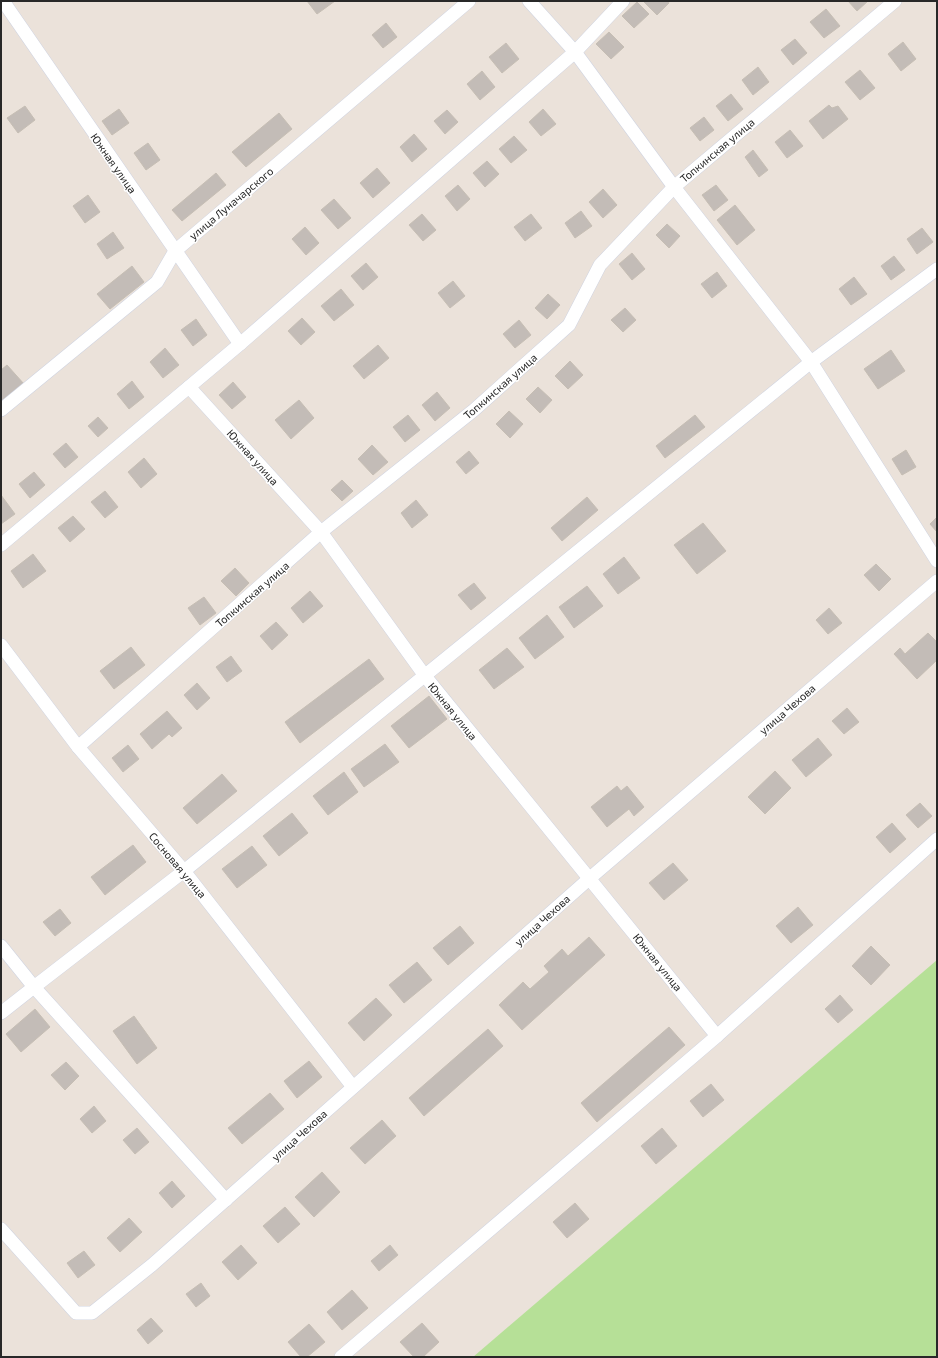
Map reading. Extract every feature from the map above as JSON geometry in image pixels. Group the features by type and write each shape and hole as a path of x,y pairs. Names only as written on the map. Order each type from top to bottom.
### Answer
{"street":[{"name":"Южная улица","path":"3,1 240,344"},
{"name":"улица Луначарского","path":"1,410 157,282 175,251 469,1"},
{"path":"529,1 575,52 674,187 811,362 937,560"},
{"path":"1,545 240,344 575,52 623,1"},
{"name":"Топкинская улица","path":"78,747 321,532 474,410 569,325 600,265 674,187 895,1"},
{"path":"1,1013 184,871 811,362 937,268"},
{"name":"Южная улица","path":"188,387 321,532 425,676 717,1036"},
{"name":"улица Чехова","path":"1,1230 76,1313 92,1313 152,1265 590,878 936,584"},
{"name":"Сосновая улица","path":"1,645 78,747 184,871 353,1087"},
{"path":"341,1357 717,1036 937,839"},
{"path":"1,946 34,987 226,1200"}],"green space":[{"path":"937,960 937,1357 473,1357"}],"building":[{"path":"307,1 335,1 317,14"},
{"path":"643,1 668,1 669,3 657,15"},
{"path":"848,1 868,1 857,11"},
{"path":"637,2 649,14 634,28 622,16"},
{"path":"826,9 840,26 824,38 810,22"},
{"path":"386,23 397,37 383,48 372,35"},
{"path":"609,32 624,47 611,59 596,44"},
{"path":"795,39 807,53 793,65 781,50"},
{"path":"903,42 916,59 901,71 888,54"},
{"path":"506,43 519,59 502,73 489,57"},
{"path":"758,67 769,82 753,95 742,80"},
{"path":"860,70 875,88 860,100 845,82"},
{"path":"482,71 495,87 480,100 467,84"},
{"path":"731,94 743,109 728,121 716,106"},
{"path":"829,105 832,108 838,106 848,119 823,139 809,121"},
{"path":"25,106 35,120 18,133 7,118"},
{"path":"119,109 129,123 112,135 102,121"},
{"path":"543,109 556,124 541,136 529,122"},
{"path":"447,110 458,122 445,134 434,121"},
{"path":"279,113 292,129 246,167 232,152"},
{"path":"704,117 714,130 700,141 690,128"},
{"path":"790,130 803,146 787,158 775,142"},
{"path":"414,134 427,149 412,162 400,147"},
{"path":"514,136 527,150 511,163 499,149"},
{"path":"148,143 160,160 146,170 134,153"},
{"path":"753,150 768,170 759,177 745,157"},
{"path":"487,161 499,174 485,187 473,173"},
{"path":"377,168 390,183 373,198 360,183"},
{"path":"216,173 226,185 182,221 172,210"},
{"path":"458,185 470,199 457,211 445,196"},
{"path":"716,185 728,200 714,211 702,195"},
{"path":"603,189 617,205 603,218 589,202"},
{"path":"88,195 100,212 85,223 73,206"},
{"path":"334,199 351,218 338,229 321,210"},
{"path":"735,205 755,230 737,245 717,220"},
{"path":"581,211 592,226 575,238 565,223"},
{"path":"422,214 436,230 423,241 409,225"},
{"path":"531,214 542,228 525,241 514,227"},
{"path":"667,224 680,236 669,248 656,235"},
{"path":"305,227 319,243 306,255 292,239"},
{"path":"922,228 933,242 917,254 907,239"},
{"path":"113,232 124,248 107,259 97,244"},
{"path":"632,253 645,269 632,280 619,264"},
{"path":"894,256 905,270 891,280 881,266"},
{"path":"366,263 378,277 363,290 351,276"},
{"path":"132,266 144,282 110,309 97,294"},
{"path":"717,272 727,286 712,298 701,284"},
{"path":"854,277 867,294 851,305 839,289"},
{"path":"453,281 465,296 450,308 438,293"},
{"path":"341,289 354,305 334,321 321,306"},
{"path":"548,294 560,305 547,319 535,308"},
{"path":"625,308 636,320 623,332 611,320"},
{"path":"302,318 315,332 301,345 288,331"},
{"path":"196,319 207,335 193,346 181,330"},
{"path":"519,320 531,335 515,348 503,334"},
{"path":"378,345 389,358 364,379 353,366"},
{"path":"165,348 179,365 163,378 150,362"},
{"path":"891,350 905,371 878,389 864,369"},
{"path":"570,361 583,375 568,389 555,376"},
{"path":"7,365 24,384 1,404 1,370"},
{"path":"132,381 144,397 129,409 117,394"},
{"path":"233,382 246,397 232,409 219,395"},
{"path":"538,387 552,400 540,413 526,399"},
{"path":"437,392 450,408 435,421 422,405"},
{"path":"299,400 314,418 291,439 275,420"},
{"path":"509,411 523,424 510,438 496,424"},
{"path":"408,415 420,430 405,442 393,427"},
{"path":"695,415 705,427 665,458 656,446"},
{"path":"98,417 108,428 98,437 88,426"},
{"path":"66,443 78,457 65,468 53,454"},
{"path":"372,445 388,462 373,475 358,459"},
{"path":"906,450 916,467 902,475 892,459"},
{"path":"469,451 479,463 466,474 456,462"},
{"path":"144,458 157,474 141,488 128,472"},
{"path":"34,472 45,485 30,498 19,484"},
{"path":"342,480 353,491 342,501 331,490"},
{"path":"105,491 118,507 105,518 91,502"},
{"path":"1,495 15,514 1,524"},
{"path":"587,497 598,510 562,541 551,528"},
{"path":"416,500 428,515 412,528 401,513"},
{"path":"73,516 85,529 70,542 58,528"},
{"path":"937,517 937,532 930,524"},
{"path":"703,523 726,551 697,574 674,545"},
{"path":"33,554 46,571 23,588 11,571"},
{"path":"624,557 640,578 618,594 603,574"},
{"path":"876,564 891,579 879,591 864,575"},
{"path":"235,568 249,583 236,596 221,581"},
{"path":"474,583 486,598 471,610 458,595"},
{"path":"587,586 603,606 574,628 559,607"},
{"path":"310,591 323,606 303,623 291,608"},
{"path":"204,597 216,613 200,625 188,608"},
{"path":"829,608 842,623 828,634 816,620"},
{"path":"547,615 564,637 535,659 519,638"},
{"path":"276,622 288,635 272,650 260,636"},
{"path":"928,633 937,642 937,660 917,679 894,654 900,648 905,654"},
{"path":"131,647 145,665 114,689 100,671"},
{"path":"507,648 524,667 494,689 479,670"},
{"path":"231,656 242,671 227,682 216,667"},
{"path":"369,659 384,679 300,743 285,722"},
{"path":"197,683 210,698 197,710 184,695"},
{"path":"429,696 447,719 409,748 391,726"},
{"path":"847,708 859,722 844,734 832,721"},
{"path":"167,711 182,728 172,737 169,734 152,749 140,734"},
{"path":"818,738 832,755 806,777 792,760"},
{"path":"385,744 399,762 364,787 351,769"},
{"path":"128,745 139,759 123,772 112,758"},
{"path":"775,771 791,788 765,814 748,797"},
{"path":"344,772 358,792 328,815 313,796"},
{"path":"222,774 237,791 197,824 183,808"},
{"path":"617,786 621,791 627,786 644,807 634,816 629,809 607,827 591,807"},
{"path":"920,803 932,816 918,828 906,815"},
{"path":"292,813 308,833 279,856 263,836"},
{"path":"892,823 906,839 890,853 876,837"},
{"path":"133,845 146,862 105,895 91,877"},
{"path":"252,846 267,865 237,888 222,869"},
{"path":"673,863 688,880 664,900 649,883"},
{"path":"798,907 813,925 791,943 776,926"},
{"path":"60,909 71,923 55,936 43,922"},
{"path":"460,926 474,943 448,965 433,948"},
{"path":"589,937 605,955 522,1030 499,1005 523,982 530,989 549,972 544,966 562,949 568,956"},
{"path":"871,946 890,965 871,985 852,966"},
{"path":"417,962 432,980 404,1003 389,985"},
{"path":"840,995 853,1010 838,1023 825,1009"},
{"path":"376,998 392,1015 364,1041 348,1023"},
{"path":"35,1009 50,1027 21,1052 6,1034"},
{"path":"134,1016 157,1048 137,1064 113,1031"},
{"path":"669,1027 685,1045 597,1122 581,1103"},
{"path":"488,1029 503,1046 424,1116 409,1098"},
{"path":"309,1061 322,1077 297,1098 284,1081"},
{"path":"66,1062 79,1076 65,1090 51,1075"},
{"path":"711,1084 724,1100 703,1117 690,1101"},
{"path":"270,1093 284,1109 242,1144 228,1128"},
{"path":"94,1106 106,1121 92,1133 80,1119"},
{"path":"382,1120 396,1136 365,1164 350,1148"},
{"path":"137,1128 149,1142 135,1154 123,1140"},
{"path":"662,1128 677,1146 656,1164 641,1146"},
{"path":"322,1172 340,1192 314,1217 295,1197"},
{"path":"172,1181 185,1196 172,1208 159,1193"},
{"path":"575,1203 589,1219 567,1238 553,1222"},
{"path":"285,1207 300,1224 278,1243 263,1226"},
{"path":"129,1218 142,1232 120,1252 107,1238"},
{"path":"241,1245 257,1263 238,1280 222,1262"},
{"path":"390,1245 398,1255 379,1271 371,1261"},
{"path":"84,1251 95,1265 78,1278 67,1263"},
{"path":"201,1283 210,1296 196,1307 186,1294"},
{"path":"352,1290 368,1308 342,1330 327,1312"},
{"path":"151,1318 163,1331 148,1344 137,1330"},
{"path":"422,1323 439,1342 423,1357 414,1357 400,1342"},
{"path":"309,1324 325,1342 307,1357 301,1357 288,1342"}]}
